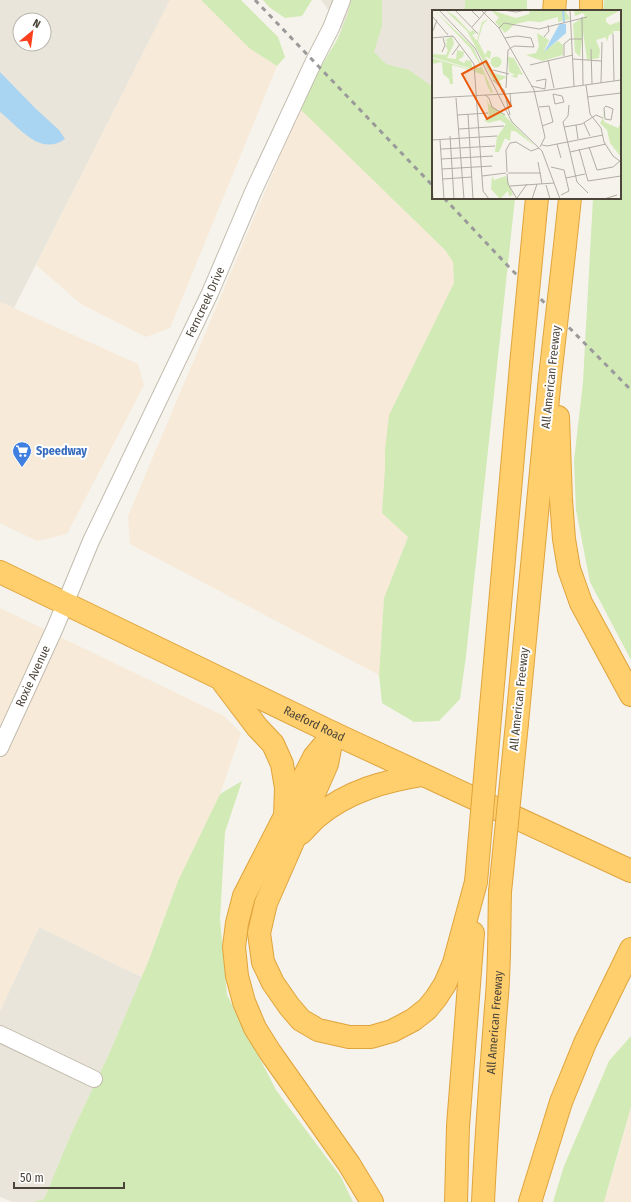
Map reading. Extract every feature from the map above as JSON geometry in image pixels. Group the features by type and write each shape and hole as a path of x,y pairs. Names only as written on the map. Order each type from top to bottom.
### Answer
{"highway":[{"path":"554,10 555,0"},
{"path":"591,10 592,0"},
{"name":"All American Freeway","path":"483,1202 488,1108 496,1007 500,892 553,400 550,377 570,199"},
{"path":"456,1202 458,1126 476,882 536,208"},
{"path":"553,400 564,538 569,569 581,603 631,695"},
{"name":"Raeford Road","path":"0,572 333,733 631,871"},
{"path":"220,678 273,744 282,764 286,788 285,816"},
{"path":"333,733 327,764 266,903 259,934 263,962 273,983 288,1006 301,1020 318,1030 348,1037 371,1037 392,1031 413,1020 427,1009 445,984 454,963 476,882"},
{"path":"333,733 314,757 244,896 237,923 234,947 237,976 244,1002 255,1028 270,1052 349,1164 372,1202"},
{"path":"293,841 318,816 349,796 374,786 422,775"},
{"path":"530,1202 564,1095 585,1043 631,949"}],"street":[{"name":"Ferncreek Drive","path":"65,604 91,541 210,294 253,192 314,60 331,28 342,0"},
{"name":"Roxie Avenue","path":"0,748 65,604"},
{"path":"0,1034 94,1079"}],"shaded area":[{"path":"0,0 170,0 14,308 0,302"},
{"path":"170,0 201,0 249,48 277,66 170,328 146,337 81,304 36,265"},
{"path":"321,0 472,0 473,10 432,10 432,152"},
{"path":"300,109 445,250 453,262 454,283 389,415 408,537 384,598 379,675 130,544 128,516"},
{"path":"0,302 138,364 144,385 67,534 37,541 0,523"},
{"path":"0,608 224,716 241,733 220,794 178,881 142,977 39,927 0,1011"},
{"path":"39,927 142,977 109,1054 71,1134 44,1199 33,1202 13,1202 0,1197 0,1011"},
{"path":"631,1107 631,1202 604,1202 619,1152"}],"green space":[{"path":"201,0 241,0 278,37 285,57 277,66 249,48"},
{"path":"263,0 312,0 302,16 285,18 269,7"},
{"path":"351,0 382,0 382,26 374,52 386,64 409,70 432,86 432,199 515,199 466,656 460,699 439,721 414,722 382,703 379,675 384,598 408,537 382,513 385,450 389,415 454,283 453,262 445,250 300,109 320,68 337,40 347,16"},
{"path":"465,0 527,0 527,10 465,10"},
{"path":"604,0 631,0 631,660 590,582 576,510 574,461 583,382 593,199 621,199 621,10 603,10"},
{"path":"242,781 225,832 220,919 227,995 276,1090 341,1177 353,1202 33,1202 44,1199 71,1134 109,1054 148,962 178,881 220,794"},
{"path":"631,1036 631,1107 604,1202 553,1202 564,1166 609,1061"}],"water":[{"path":"0,72 59,130 65,139 56,144 38,142 22,132 0,112"}],"railway":[{"path":"255,0 432,185"},
{"path":"445,199 508,266 631,390"}],"place":[{"name":"Speedway","path":"22,468"}]}
